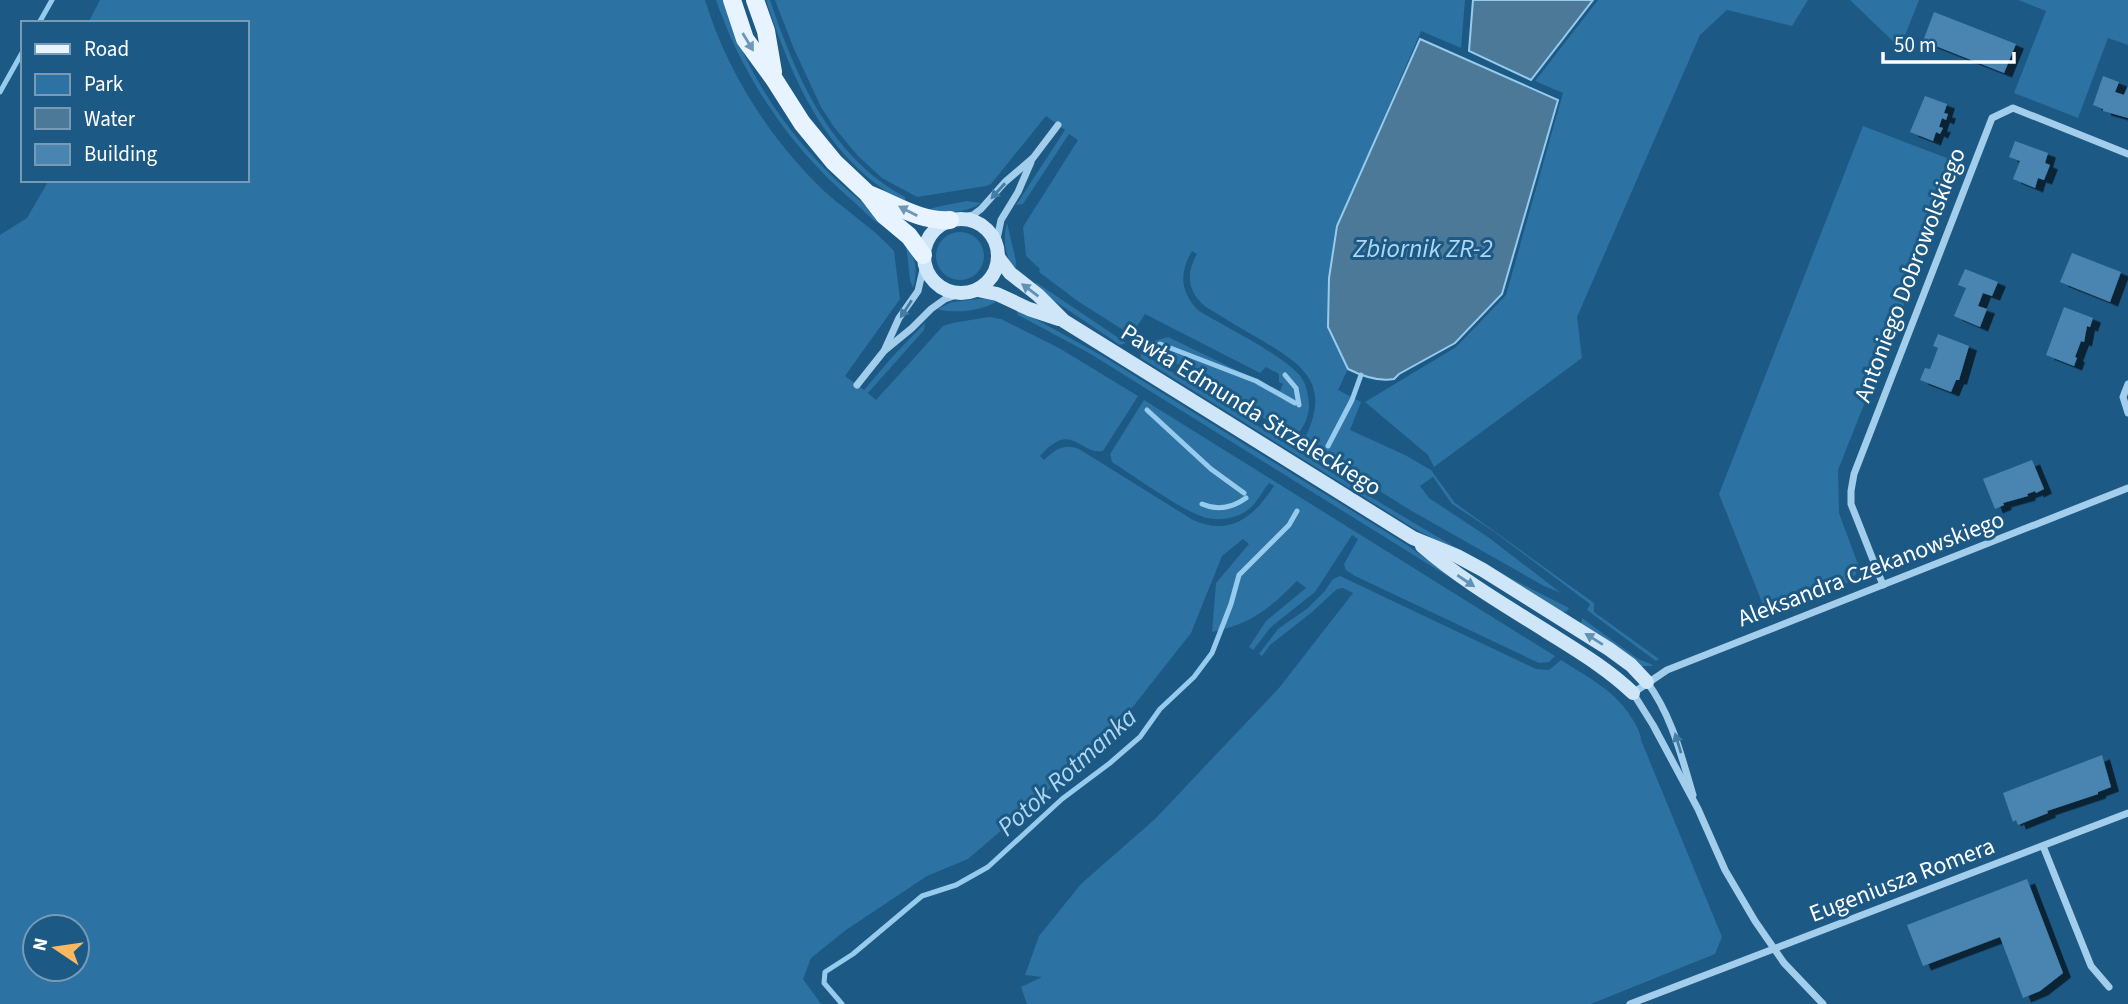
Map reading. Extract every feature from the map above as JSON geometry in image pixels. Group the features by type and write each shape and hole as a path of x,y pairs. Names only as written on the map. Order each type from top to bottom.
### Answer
{"main road":[{"path":"732,0 745,39 794,112 818,144 868,194 884,215 915,242 928,274 941,288 959,294 978,289 992,276 997,251 987,230 979,223 921,217 892,202 868,194"},
{"path":"755,0 765,31 774,79"},
{"path":"923,260 929,236 934,229 955,219"},
{"name":"Pawła Edmunda Strzeleckiego","path":"997,251 1010,273 1038,295 1064,321"},
{"name":"Pawła Edmunda Strzeleckiego","path":"978,289 1064,321 1413,538 1469,584 1593,661 1633,693"},
{"name":"Pawła Edmunda Strzeleckiego","path":"1413,538 1457,556 1494,577 1609,649 1631,665 1647,682"}],"street":[{"name":"Antoniego Dobrowolskiego","path":"1883,584 1851,504 1850,491 1854,474 1992,118 2013,108 2128,154"},
{"path":"955,219 977,212 1032,158 1058,125"},
{"path":"997,251 1001,220 1018,192 1032,158"},
{"path":"884,351 918,290 923,260"},
{"path":"857,385 884,351 937,303 959,294"},
{"path":"2128,384 2123,397 2128,413"},
{"name":"Aleksandra Czekanowskiego","path":"1633,693 1667,670 2128,488"},
{"name":"Pawła Edmunda Strzeleckiego","path":"1647,682 1674,732 1698,809"},
{"name":"Pawła Edmunda Strzeleckiego","path":"1633,693 1653,724 1698,809 1725,870 1774,950 1823,1004"},
{"name":"Eugeniusza Romera","path":"1630,1004 2128,813"},
{"path":"2043,846 2091,966 2109,987"}],"green space":[{"path":"100,0 705,0 725,53 768,127 824,191 894,251 900,299 845,376 864,390 925,323 924,330 868,393 876,400 943,326 989,317 1001,319 1059,348 1138,396 1103,451 1095,451 1068,439 1060,440 1040,456 1044,460 1060,448 1079,449 1193,520 1207,525 1230,525 1240,521 1258,506 1274,486 1269,483 1252,506 1240,515 1212,519 1173,502 1112,462 1110,454 1144,400 1555,656 1549,662 1539,663 1355,576 1346,570 1344,564 1358,539 1352,535 1315,592 1271,627 1253,650 1249,647 1266,621 1306,588 1297,581 1277,600 1249,620 1212,632 1216,583 1249,544 1243,539 1222,556 1191,633 1128,713 1067,774 968,859 927,876 846,930 811,958 803,979 821,1004 0,1004 0,235 27,218 48,182 248,182 248,21 89,21"},
{"path":"716,0 723,0 752,71 779,114 829,173 888,228 870,217 831,181 790,135 740,57"},
{"path":"766,0 770,0 804,85 836,137 856,160 879,180 905,197 906,203 878,186 834,142 801,89"},
{"path":"775,0 1465,0 1461,48 1421,31 1337,226 1328,327 1348,369 1338,390 1361,402 1350,430 1431,470 1455,503 1594,603 1594,612 1659,659 1656,661 1587,610 1590,604 1493,531 1452,504 1433,477 1420,486 1429,498 1488,537 1561,593 1410,510 1145,344 1168,337 1280,391 1283,384 1279,382 1279,374 1266,367 1260,373 1145,314 1131,335 1079,302 1039,272 1040,269 1026,256 1023,227 1078,140 1069,134 1023,204 1016,205 1065,130 1046,116 991,184 917,197 882,178 858,156 821,107","holes":["1192,251 1197,254 1191,269 1190,283 1200,302 1291,359 1309,379 1314,390 1315,403 1306,436 1299,432 1306,422 1309,408 1305,384 1301,377 1269,351 1199,311 1188,297 1183,274"]},
{"path":"1598,0 1808,0 1792,26 1727,10 1700,35 1577,317 1582,358 1434,467 1428,455 1365,402 1456,347 1506,295 1563,93 1535,81"},
{"path":"1850,0 1919,0 1900,48"},
{"path":"2018,0 2128,0 2128,45 2108,38 2078,118 2014,93 2046,11"},
{"path":"1863,126 1960,163 1838,470 1839,513 1859,567 1852,581 1767,615 1719,494"},
{"path":"967,201 981,203 961,211 925,211 936,207"},
{"path":"1007,223 1016,261 1015,273 1006,248"},
{"path":"960,232 977,239 984,256 977,273 960,280 943,273 936,256 943,239"},
{"path":"906,244 915,265 913,288 910,280"},
{"path":"1037,283 1126,343 1120,345 1031,285"},
{"path":"987,298 998,300 985,307 969,310 937,309 952,302"},
{"path":"1016,308 1106,358 1407,545 1465,587 1089,353 1018,315"},
{"path":"1140,352 1456,548 1569,608 1559,613 1481,564 1415,529 1141,358"},
{"path":"1340,576 1536,669 1549,670 1561,660 1619,701 1638,730 1722,937 1715,954 1591,1004 1027,1004 1021,987 1042,977 1025,975 1039,936 1081,884 1155,819 1279,688 1353,593 1343,588 1337,589 1270,645 1262,656 1259,654 1278,629 1308,608 1333,579"},
{"path":"1582,618 1638,659 1653,666 1640,666 1581,626"}],"water":[{"path":"1473,0 1593,0 1531,80 1469,51"},
{"name":"Zbiornik ZR-2","path":"1420,39 1558,100 1502,294 1455,343 1394,379 1376,379 1348,369 1328,327 1329,278 1337,226"}],"building":[{"path":"1934,12 2016,44 2004,73 1923,41"},
{"path":"2103,76 2119,82 2115,92 2124,95 2128,86 2128,118 2103,111 2093,105"},
{"path":"1925,96 1947,104 1944,113 1948,114 1946,120 1942,118 1939,127 1943,128 1940,134 1936,132 1933,141 1910,132"},
{"path":"2015,141 2048,153 2045,163 2050,165 2044,180 2038,178 2035,188 2013,179 2020,161 2009,157"},
{"path":"2072,253 2121,272 2110,302 2060,282"},
{"path":"1965,269 1998,282 1992,296 1983,293 1978,306 1987,309 1980,327 1954,316 1966,288 1958,285"},
{"path":"2064,307 2093,318 2090,327 2087,326 2084,342 2081,341 2074,366 2046,355"},
{"path":"1938,334 1969,346 1959,380 1956,380 1951,392 1920,380 1925,368 1930,369 1938,348 1933,346"},
{"path":"2032,460 2044,489 2003,503 2004,505 1995,509 1983,479"},
{"path":"2102,755 2111,787 2018,825 2016,820 2013,822 2003,793"},
{"path":"2027,879 2063,973 2040,991 2023,998 2000,937 1923,966 1907,925"}],"waterway":[{"path":"40,21 52,0"},
{"path":"0,92 21,55"},
{"path":"1160,344 1256,381 1295,403"},
{"path":"1285,375 1296,388 1299,405"},
{"name":"Potok Rotmanka","path":"1328,446 1352,400 1361,375"},
{"path":"1147,410 1211,469 1244,493"},
{"path":"1202,504 1225,507 1246,498"},
{"name":"Potok Rotmanka","path":"842,1004 824,983 825,972 853,954 922,896 956,885 988,867 1062,799 1140,737 1160,709 1194,677 1212,653 1239,575 1289,525 1297,511"}]}
